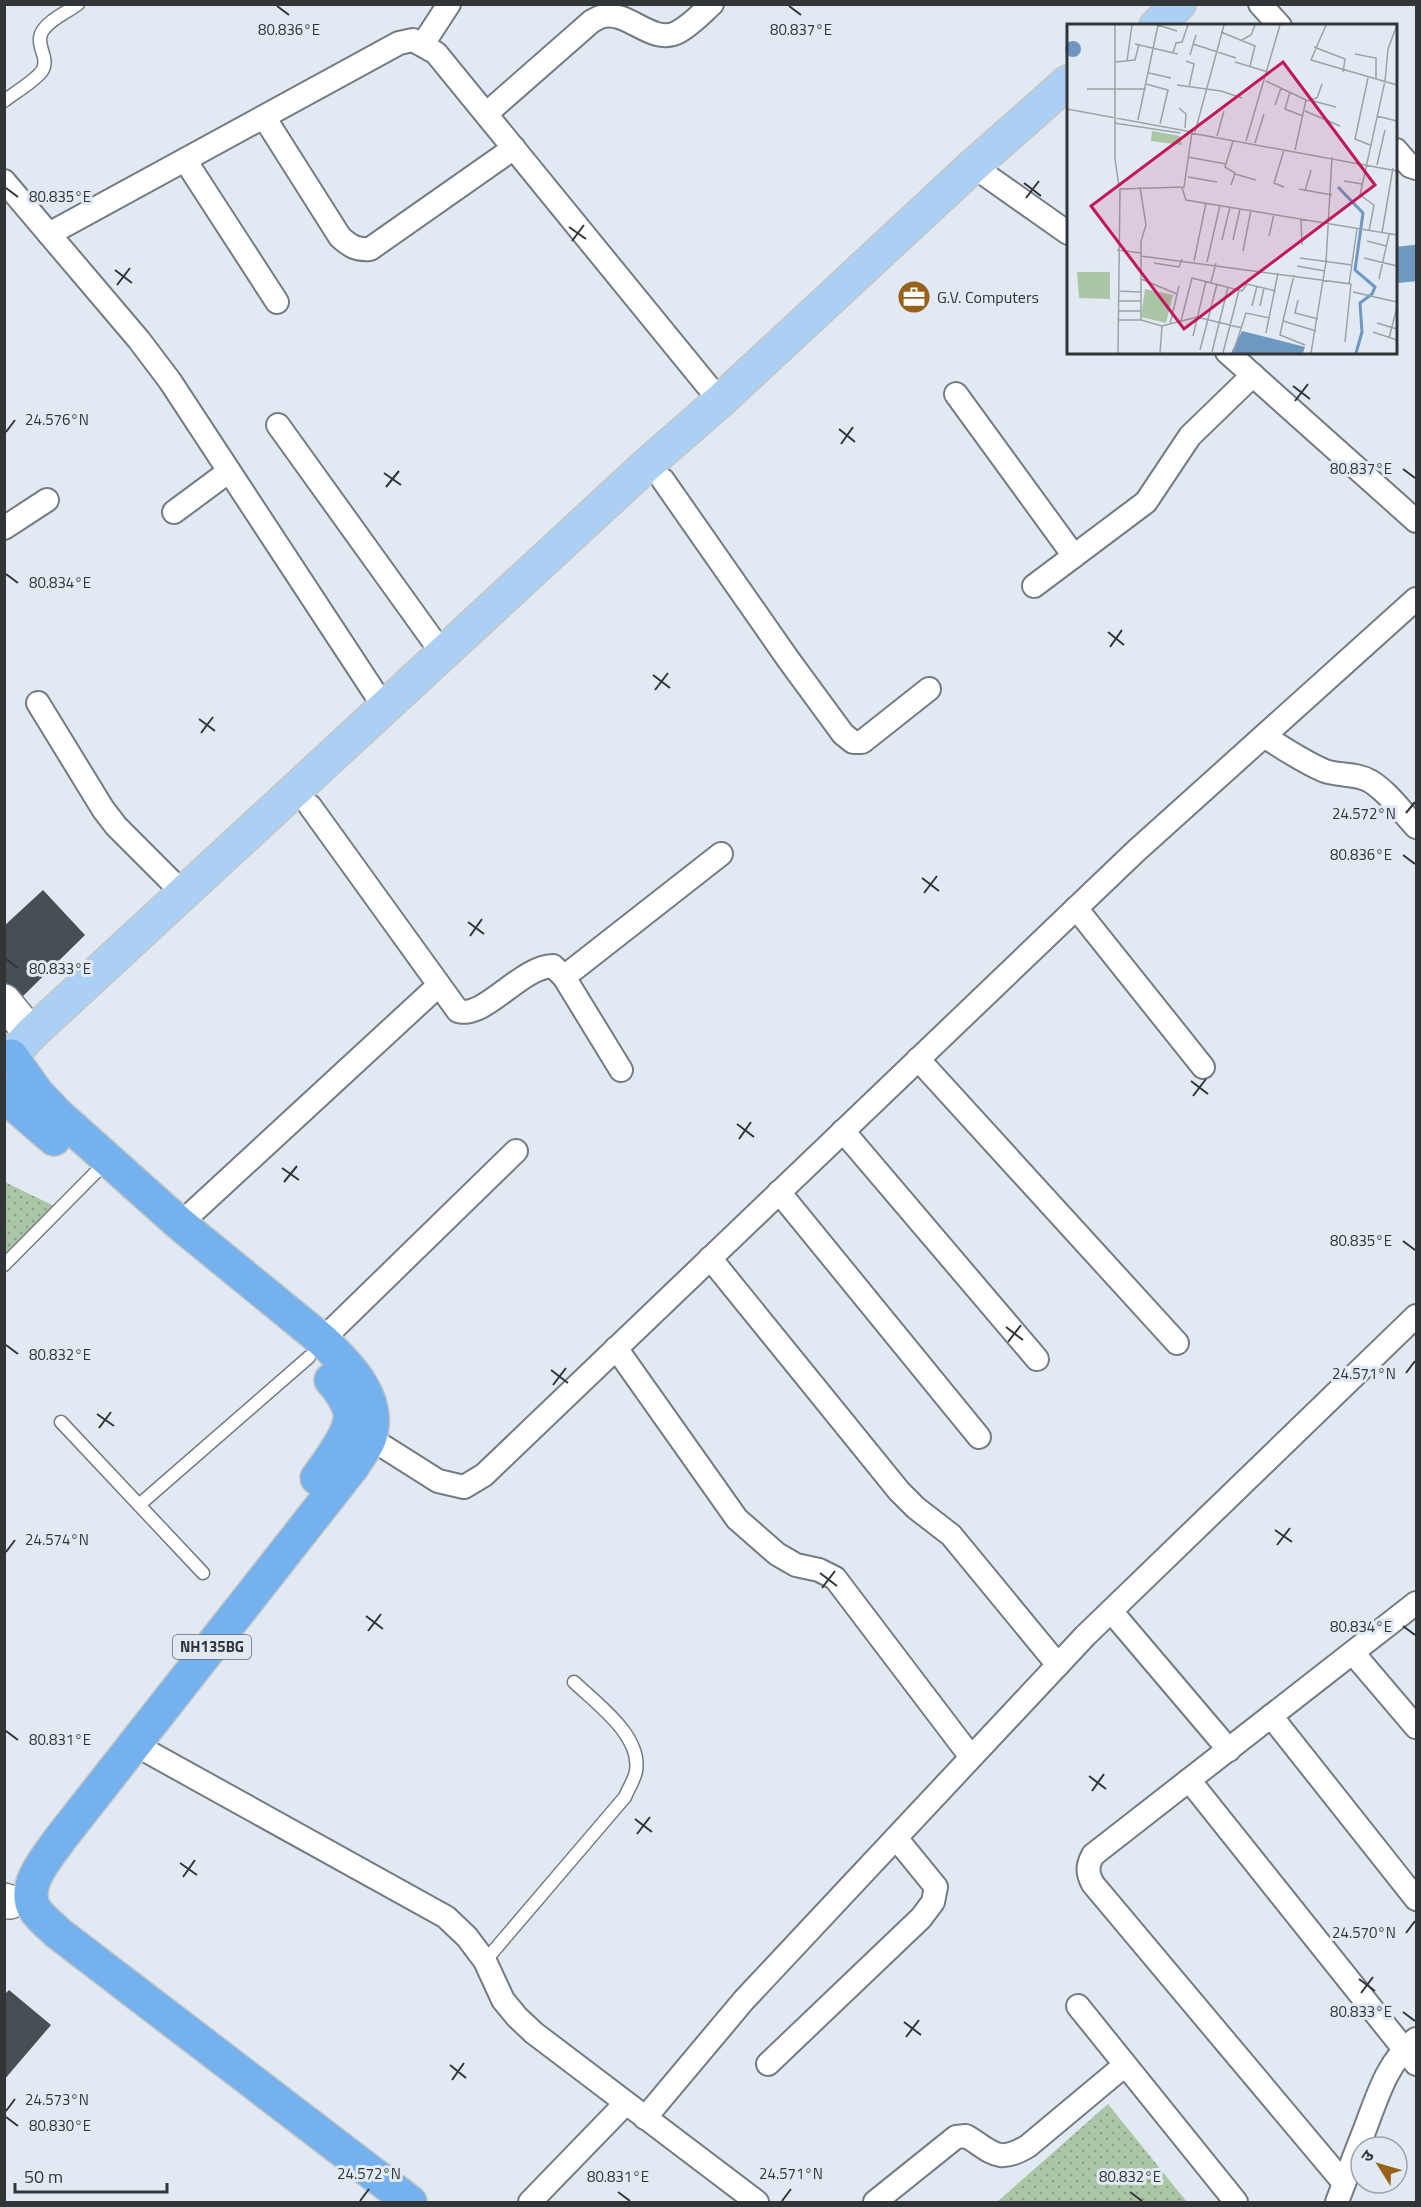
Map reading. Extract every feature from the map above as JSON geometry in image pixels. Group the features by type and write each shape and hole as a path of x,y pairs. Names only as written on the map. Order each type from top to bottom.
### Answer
{"highway":[{"name":"NH135BG","path":"12,1077 102,1167 166,1237 316,1349 342,1360 368,1396 373,1418 370,1438 353,1466 60,1839 34,1879 31,1893 34,1907 43,1920 58,1933 410,2202"},
{"name":"NH135BG","path":"102,1167 180,1224 316,1349 343,1394 350,1413 348,1427 337,1449 318,1477 42,1833 18,1868 9,1886 7,1901 16,1917 44,1949 380,2202"}],"main road":[{"path":"1132,24 1152,4"},
{"path":"1157,24 1179,4"},
{"path":"12,1077 183,893 442,653 720,401 1022,133 1067,83"},
{"path":"1022,133 1067,104"},
{"path":"12,1077 663,480 980,171"}],"street":[{"path":"423,44 449,4"},
{"path":"486,114 592,21 605,15 617,17 660,35 674,35 687,27 712,4"},
{"path":"1260,4 1278,24"},
{"path":"49,234 399,43 413,40 436,53 720,401"},
{"path":"264,117 340,237 351,247 360,250 370,249 514,148"},
{"path":"1397,152 1416,168"},
{"path":"185,160 277,302"},
{"path":"980,171 1067,232"},
{"path":"4,182 139,340 170,381 384,707"},
{"path":"1229,354 1416,521"},
{"path":"1034,585 1146,502 1190,436 1253,375"},
{"path":"956,394 1074,556"},
{"path":"278,425 442,653"},
{"path":"174,512 228,472"},
{"path":"663,480 788,659 843,734 853,742 862,742 929,689"},
{"path":"4,528 47,500"},
{"path":"370,1438 438,1481 464,1487 484,1475 1136,851 1416,598"},
{"path":"39,704 116,826 183,893"},
{"path":"1264,736 1327,772 1349,774 1368,780 1384,793 1416,827"},
{"path":"310,806 458,1011 465,1013 476,1010 542,966 553,966 564,977 621,1070"},
{"path":"564,977 721,854"},
{"path":"1076,908 1203,1067"},
{"path":"180,1224 438,986"},
{"path":"4,1001 12,1077"},
{"path":"918,1059 1177,1343"},
{"path":"843,1131 1037,1359"},
{"path":"316,1349 516,1151"},
{"path":"779,1192 979,1437"},
{"path":"710,1258 898,1491 951,1535 1058,1665"},
{"path":"645,2118 744,2000 1058,1665 1416,1316"},
{"path":"616,1348 737,1518 777,1554 796,1565 819,1570 835,1578 971,1757"},
{"path":"1340,2193 1093,1884 1088,1875 1088,1863 1093,1855 1416,1603"},
{"path":"1111,1611 1229,1750"},
{"path":"1353,1653 1416,1727"},
{"path":"1271,1716 1416,1899"},
{"path":"134,1744 446,1917 467,1937 484,1961 503,2000 534,2034 757,2202"},
{"path":"1189,1780 1412,2051 1392,2064 1340,2193"},
{"path":"768,2064 921,1918 933,1902 936,1887 896,1838"},
{"path":"1078,2006 1236,2202"},
{"path":"875,2202 956,2137 966,2136 991,2152 1013,2155 1028,2146 1125,2065"},
{"path":"530,2202 625,2104"}],"lane":[{"path":"4,101 41,73 45,55 40,44 41,34 46,27 78,4"},
{"path":"4,1265 102,1167"},
{"path":"139,1505 316,1349"},
{"path":"61,1422 203,1573"},
{"path":"484,1961 625,1797 636,1771 635,1750 622,1727 574,1682"}],"green space":[{"path":"5,1182 54,1206 4,1256"},
{"path":"1108,2104 1187,2202 997,2202"}],"building":[{"path":"43,890 85,935 18,1001 4,985 4,926"},
{"path":"9,1990 51,2025 4,2080 4,1995"}],"waterway":[{"path":"1397,265 1416,263"}],"place":[{"name":"G.V. Computers","path":"914,297"}]}
